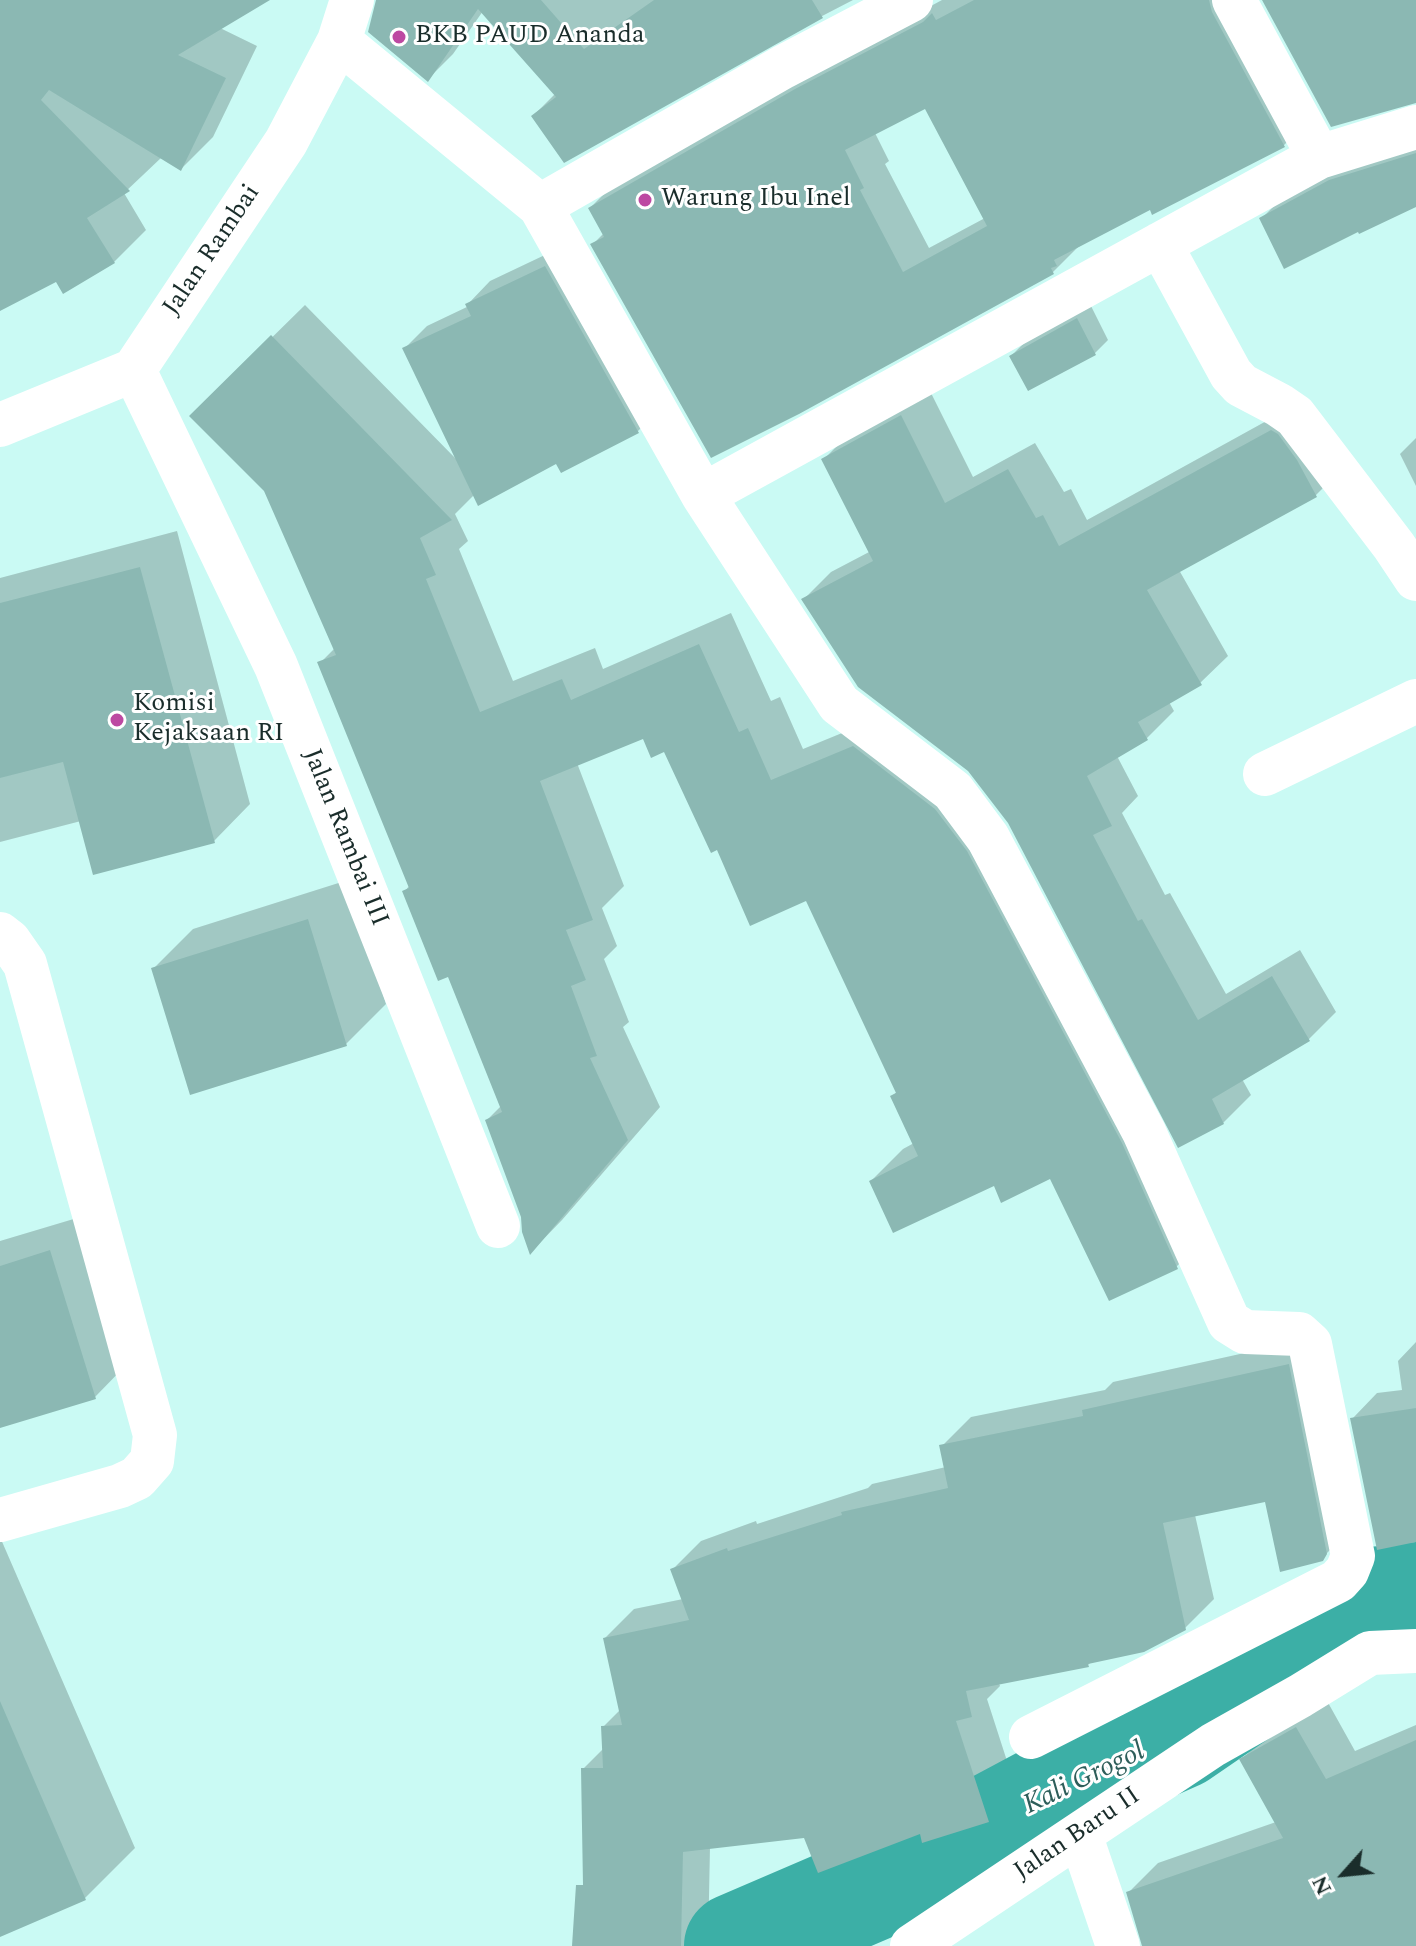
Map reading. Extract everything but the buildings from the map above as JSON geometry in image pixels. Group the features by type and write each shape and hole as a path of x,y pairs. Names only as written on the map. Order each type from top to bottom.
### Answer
{"street":[{"name":"Jalan Rambai","path":"134,370 286,142 339,41 352,0"},
{"path":"540,206 783,67 911,0"},
{"path":"1234,0 1319,157"},
{"path":"339,41 540,206 703,495 839,704 953,791 988,838 1144,1132 1229,1322 1245,1332 1299,1334 1310,1344 1353,1556 1347,1571 1338,1581 1031,1737"},
{"path":"703,495 1319,157 1416,127"},
{"path":"1160,244 1231,374 1241,385 1295,416 1416,579"},
{"path":"0,425 134,370"},
{"name":"Jalan Rambai III","path":"134,370 276,666 498,1226"},
{"path":"1265,774 1416,701"},
{"path":"0,934 9,941 25,964 155,1435 152,1461 137,1478 120,1486 0,1520"},
{"name":"Jalan Baru II","path":"912,1946 1213,1745 1370,1653 1416,1651"},
{"path":"1080,1834 1118,1946"}],"waterway":[{"name":"Kali Grogol","path":"737,1946 893,1879 1071,1784 1179,1736 1319,1640 1366,1600 1416,1595"}],"place":[{"name":"BKB PAUD Ananda","path":"399,37"},
{"name":"Warung Ibu Inel","path":"645,200"},
{"name":"Komisi Kejaksaan RI","path":"117,720"}]}
